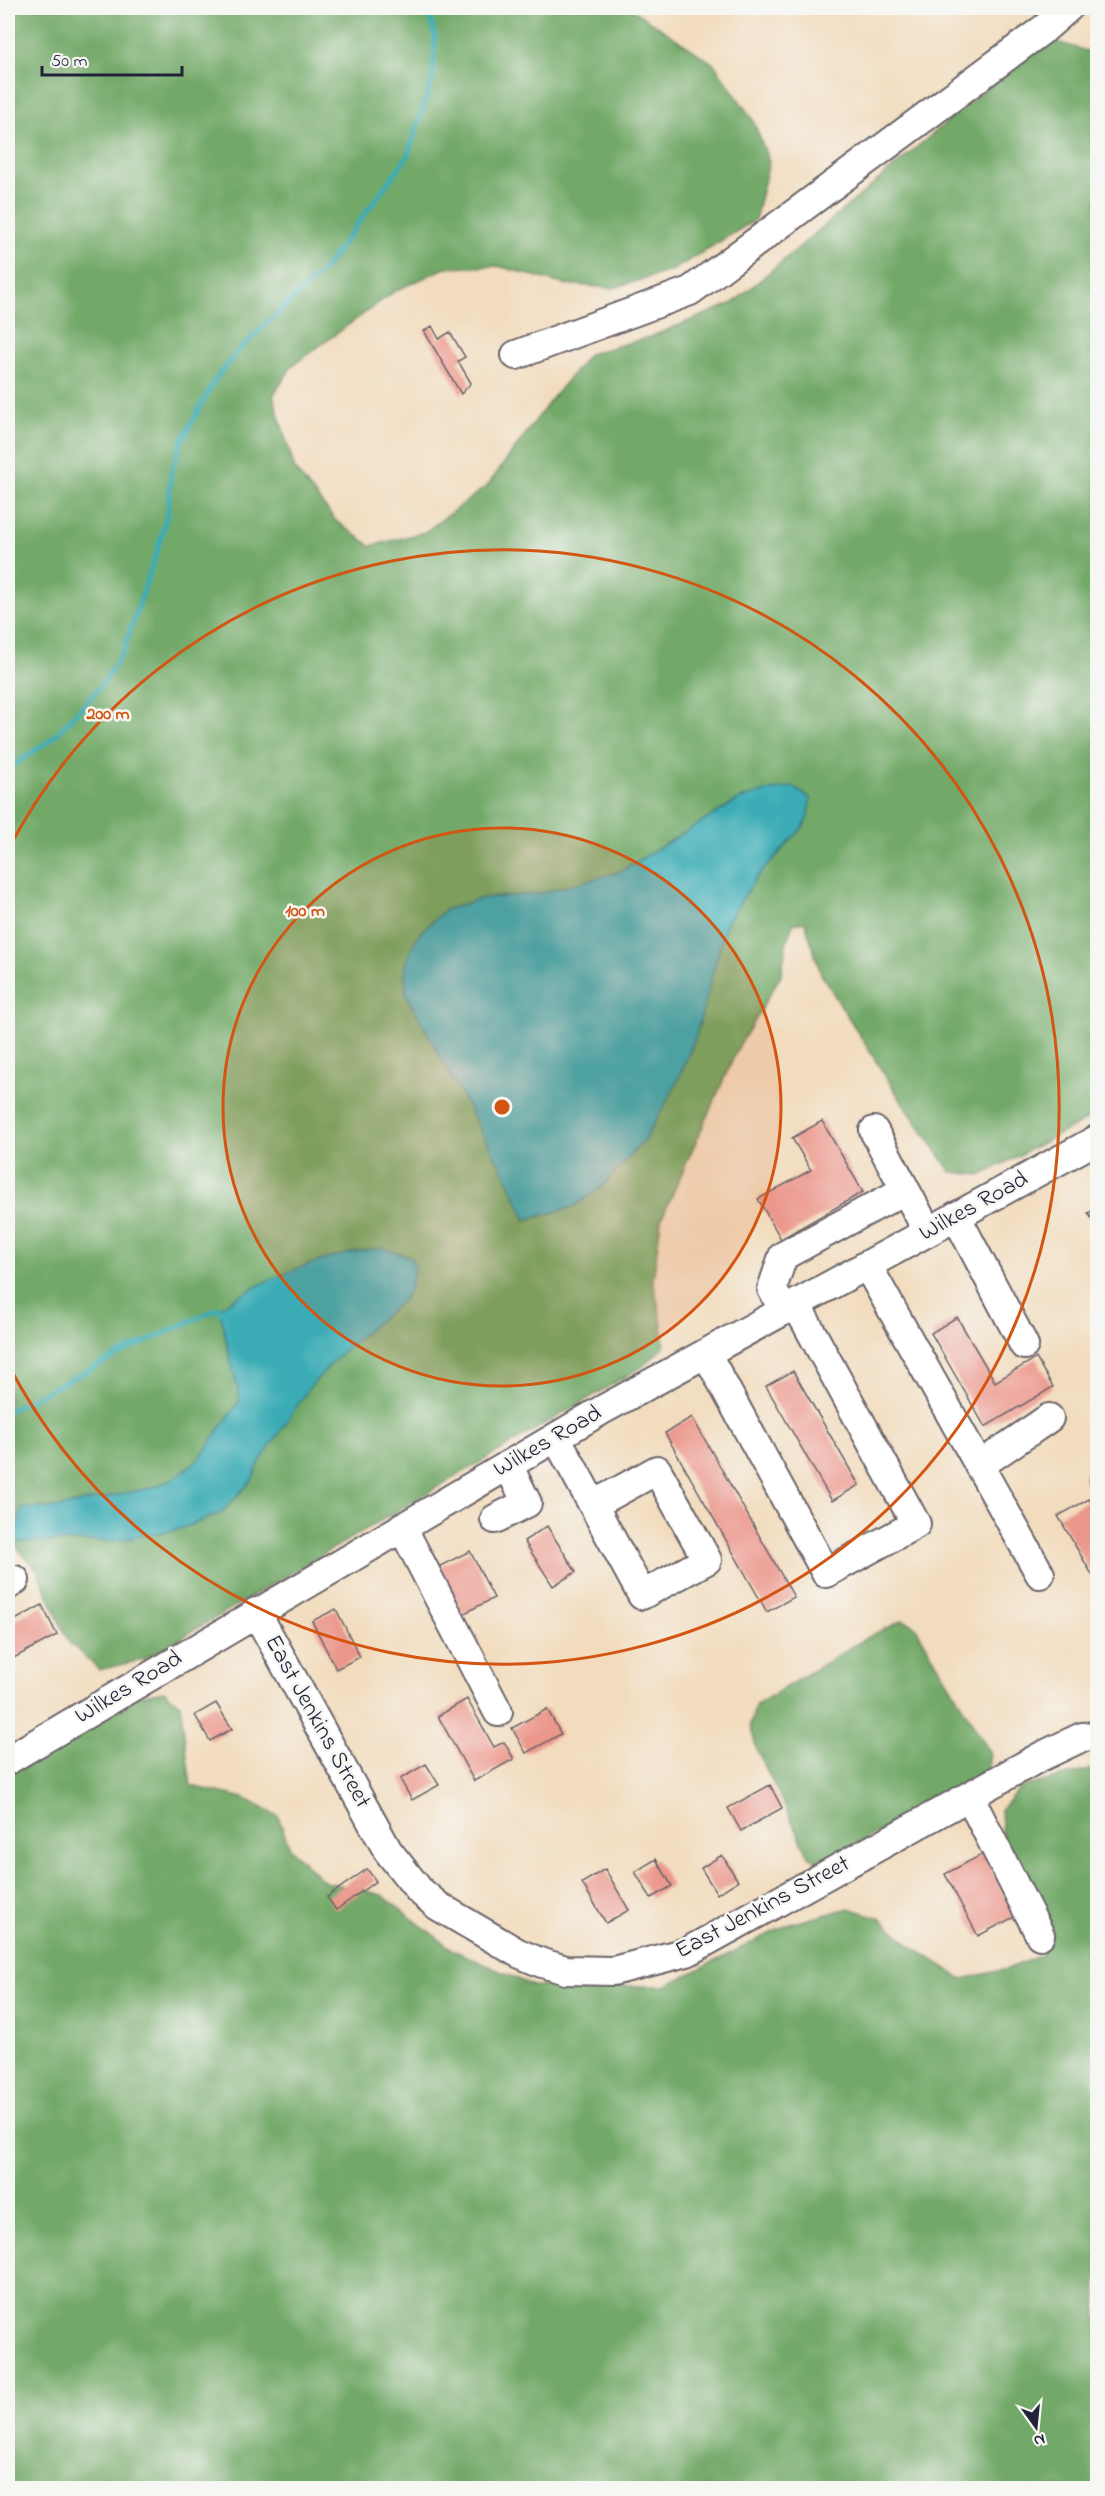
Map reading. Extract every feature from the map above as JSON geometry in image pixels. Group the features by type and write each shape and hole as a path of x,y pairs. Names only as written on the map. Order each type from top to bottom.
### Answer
{"street":[{"path":"516,355 690,291 1045,28 1068,8"},
{"path":"874,1131 928,1232"},
{"name":"Wilkes Road","path":"11,1749 256,1612 556,1437 1098,1139"},
{"path":"706,1353 826,1573 916,1524 790,1307 771,1289 783,1257 905,1190"},
{"path":"956,1216 1024,1345"},
{"path":"867,1265 1040,1574"},
{"path":"980,1466 1049,1418"},
{"path":"556,1437 592,1505"},
{"path":"495,1519 527,1503 508,1465"},
{"path":"402,1527 498,1712"},
{"name":"East Jenkins Street","path":"256,1612 388,1851 419,1890 438,1906 519,1953 566,1970 613,1971 687,1952 1040,1757 1082,1737 1098,1736"},
{"path":"969,1796 1040,1935"}],"green space":[{"path":"8,8 618,8 633,10 714,64 753,120 769,162 755,220 673,270 613,288 563,284 498,266 445,268 395,291 292,366 273,396 295,470 336,521 371,546 425,532 488,485 550,401 589,354 650,337 733,303 1019,61 1057,42 1097,54 1097,1114 982,1175 951,1172 900,1099 821,974 805,922 793,924 787,940 781,975 737,1050 661,1220 653,1280 664,1347 642,1367 145,1659 99,1670 68,1641 37,1570 8,1537"},
{"path":"1097,1450 1097,1503 1085,1479"},
{"path":"903,1620 915,1626 990,1753 988,1769 822,1864 809,1856 757,1750 750,1725 756,1705 868,1637"},
{"path":"164,1691 180,1704 191,1786 244,1798 278,1816 290,1849 325,1882 382,1895 453,1950 533,1986 665,1986 787,1925 849,1908 880,1918 910,1945 962,1979 1007,1969 1042,1955 1052,1933 1043,1902 1003,1841 1001,1809 1021,1787 1097,1768 1097,2488 8,2488 8,1774 126,1698"}],"water":[{"path":"793,787 810,798 809,814 804,826 756,878 726,924 696,1036 676,1085 645,1139 601,1188 573,1207 526,1220 507,1178 406,994 405,968 419,934 445,910 483,898 537,894 619,872 740,799 766,791"},
{"path":"382,1248 411,1257 415,1267 410,1288 403,1300 340,1354 309,1388 261,1460 252,1480 221,1513 181,1529 114,1541 11,1542 23,1508 56,1508 154,1487 176,1477 199,1459 240,1400 219,1308 276,1277 319,1261"}],"building":[{"path":"432,326 439,339 450,332 465,357 458,361 471,383 461,394 424,331"},
{"path":"822,1121 863,1192 781,1239 758,1199 811,1170 792,1138"},
{"path":"1098,1208 1098,1228 1088,1213"},
{"path":"957,1317 995,1382 1036,1358 1053,1387 985,1427 931,1333"},
{"path":"793,1371 859,1485 832,1501 766,1386"},
{"path":"692,1417 794,1597 767,1612 665,1433"},
{"path":"1089,1499 1098,1513 1098,1585 1058,1516"},
{"path":"547,1526 576,1572 553,1586 524,1541"},
{"path":"470,1551 494,1598 463,1614 438,1567"},
{"path":"42,1605 57,1635 8,1661 8,1624"},
{"path":"336,1609 360,1657 336,1669 312,1621"},
{"path":"467,1699 494,1747 504,1742 514,1759 474,1781 438,1716"},
{"path":"216,1703 232,1729 210,1741 195,1715"},
{"path":"547,1709 561,1734 526,1753 512,1728"},
{"path":"426,1764 439,1785 412,1800 400,1779"},
{"path":"770,1785 782,1808 741,1831 728,1808"},
{"path":"983,1854 1016,1916 978,1936 945,1874"},
{"path":"722,1855 738,1881 717,1894 701,1868"},
{"path":"656,1859 672,1886 651,1898 635,1872"},
{"path":"367,1869 376,1881 336,1910 327,1897"},
{"path":"605,1869 629,1910 606,1923 582,1883"}],"waterway":[{"path":"8,769 52,739 102,685 123,652 157,551 168,511 171,473 181,443 214,381 237,352 324,269 407,157 433,77 435,37 428,8"},
{"path":"8,1411 128,1350 219,1308 221,1313"},
{"path":"8,2484 18,2488"}]}
